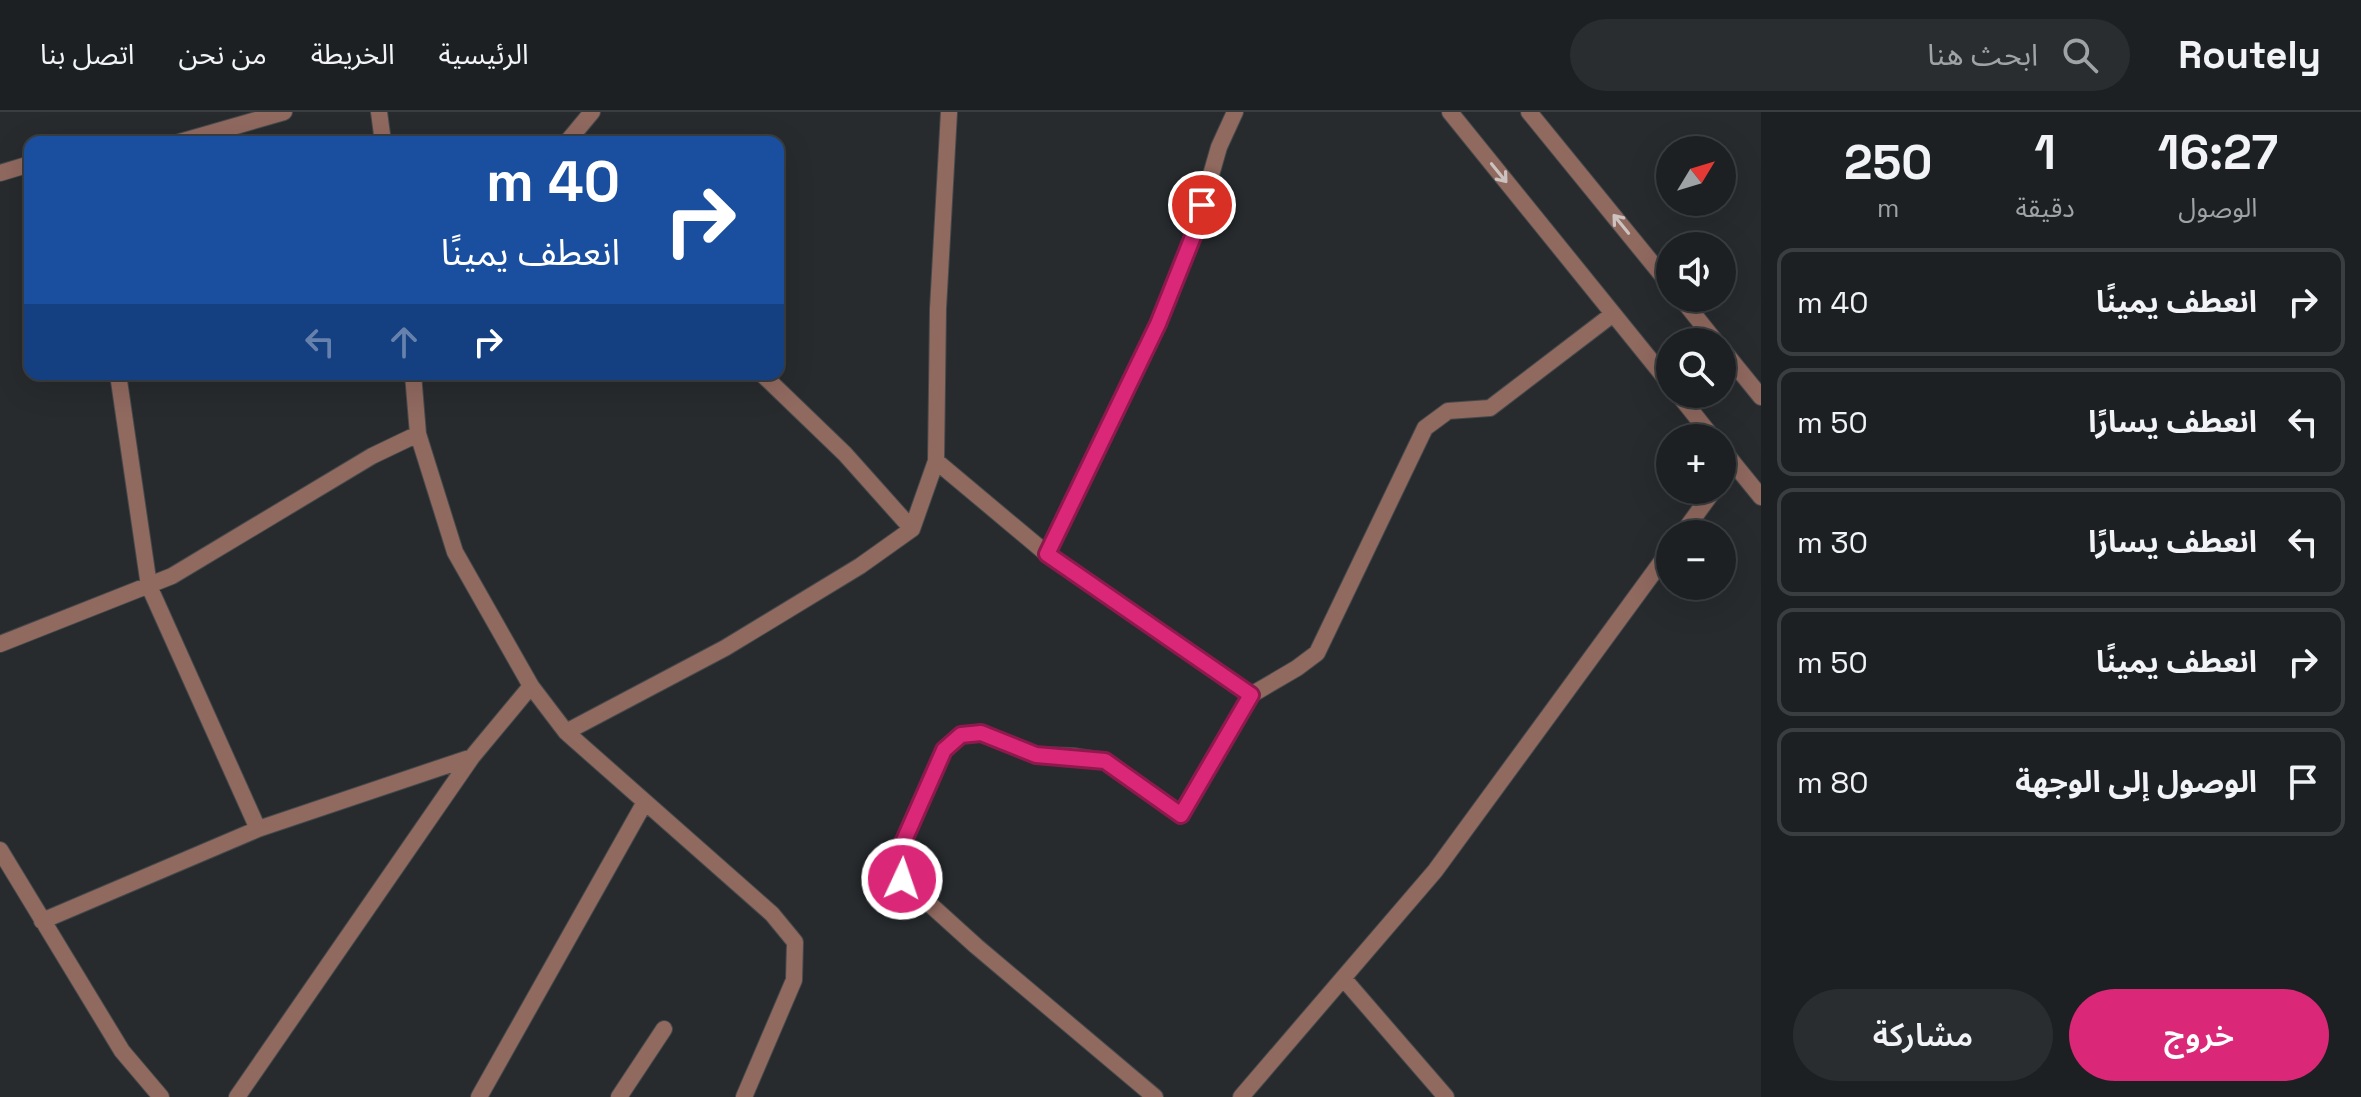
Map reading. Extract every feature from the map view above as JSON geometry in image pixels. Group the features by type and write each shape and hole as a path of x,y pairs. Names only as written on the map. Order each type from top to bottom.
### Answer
{"street":[{"path":"201,136 284,112"},
{"path":"379,112 382,136"},
{"path":"572,136 592,112"},
{"path":"566,732 725,648 860,566 912,529 936,461 938,309 949,112"},
{"path":"1047,554 1158,324 1194,234 1219,147 1235,112"},
{"path":"1450,112 1656,367"},
{"path":"1529,112 1656,268"},
{"path":"0,173 24,166"},
{"path":"1692,312 1705,328"},
{"path":"1155,1097 976,946 902,879 898,854 944,750 961,735 981,733 1036,755 1105,761 1181,815 1251,695 1317,653 1425,428 1448,411 1490,408 1613,314"},
{"path":"1736,366 1761,397"},
{"path":"119,380 149,586 258,829"},
{"path":"414,380 418,434 455,552 531,686 566,732 772,914 795,942 794,980 744,1097"},
{"path":"768,380 845,454 912,529"},
{"path":"1689,408 1702,424"},
{"path":"0,644 172,576 372,456 418,434"},
{"path":"936,461 1047,554 1251,695"},
{"path":"1736,467 1761,497"},
{"path":"1241,1097 1435,871 1656,569"},
{"path":"237,1097 472,757 531,686"},
{"path":"42,921 258,829 472,757"},
{"path":"479,1097 645,802"},
{"path":"0,850 122,1051 161,1097"},
{"path":"1343,978 1446,1097"},
{"path":"619,1097 664,1029"}],"route":[{"path":"902,879 898,854 944,750 961,735 981,733 1036,755 1105,761 1181,815 1251,695 1047,554 1158,324 1194,234 1202,205"}]}
